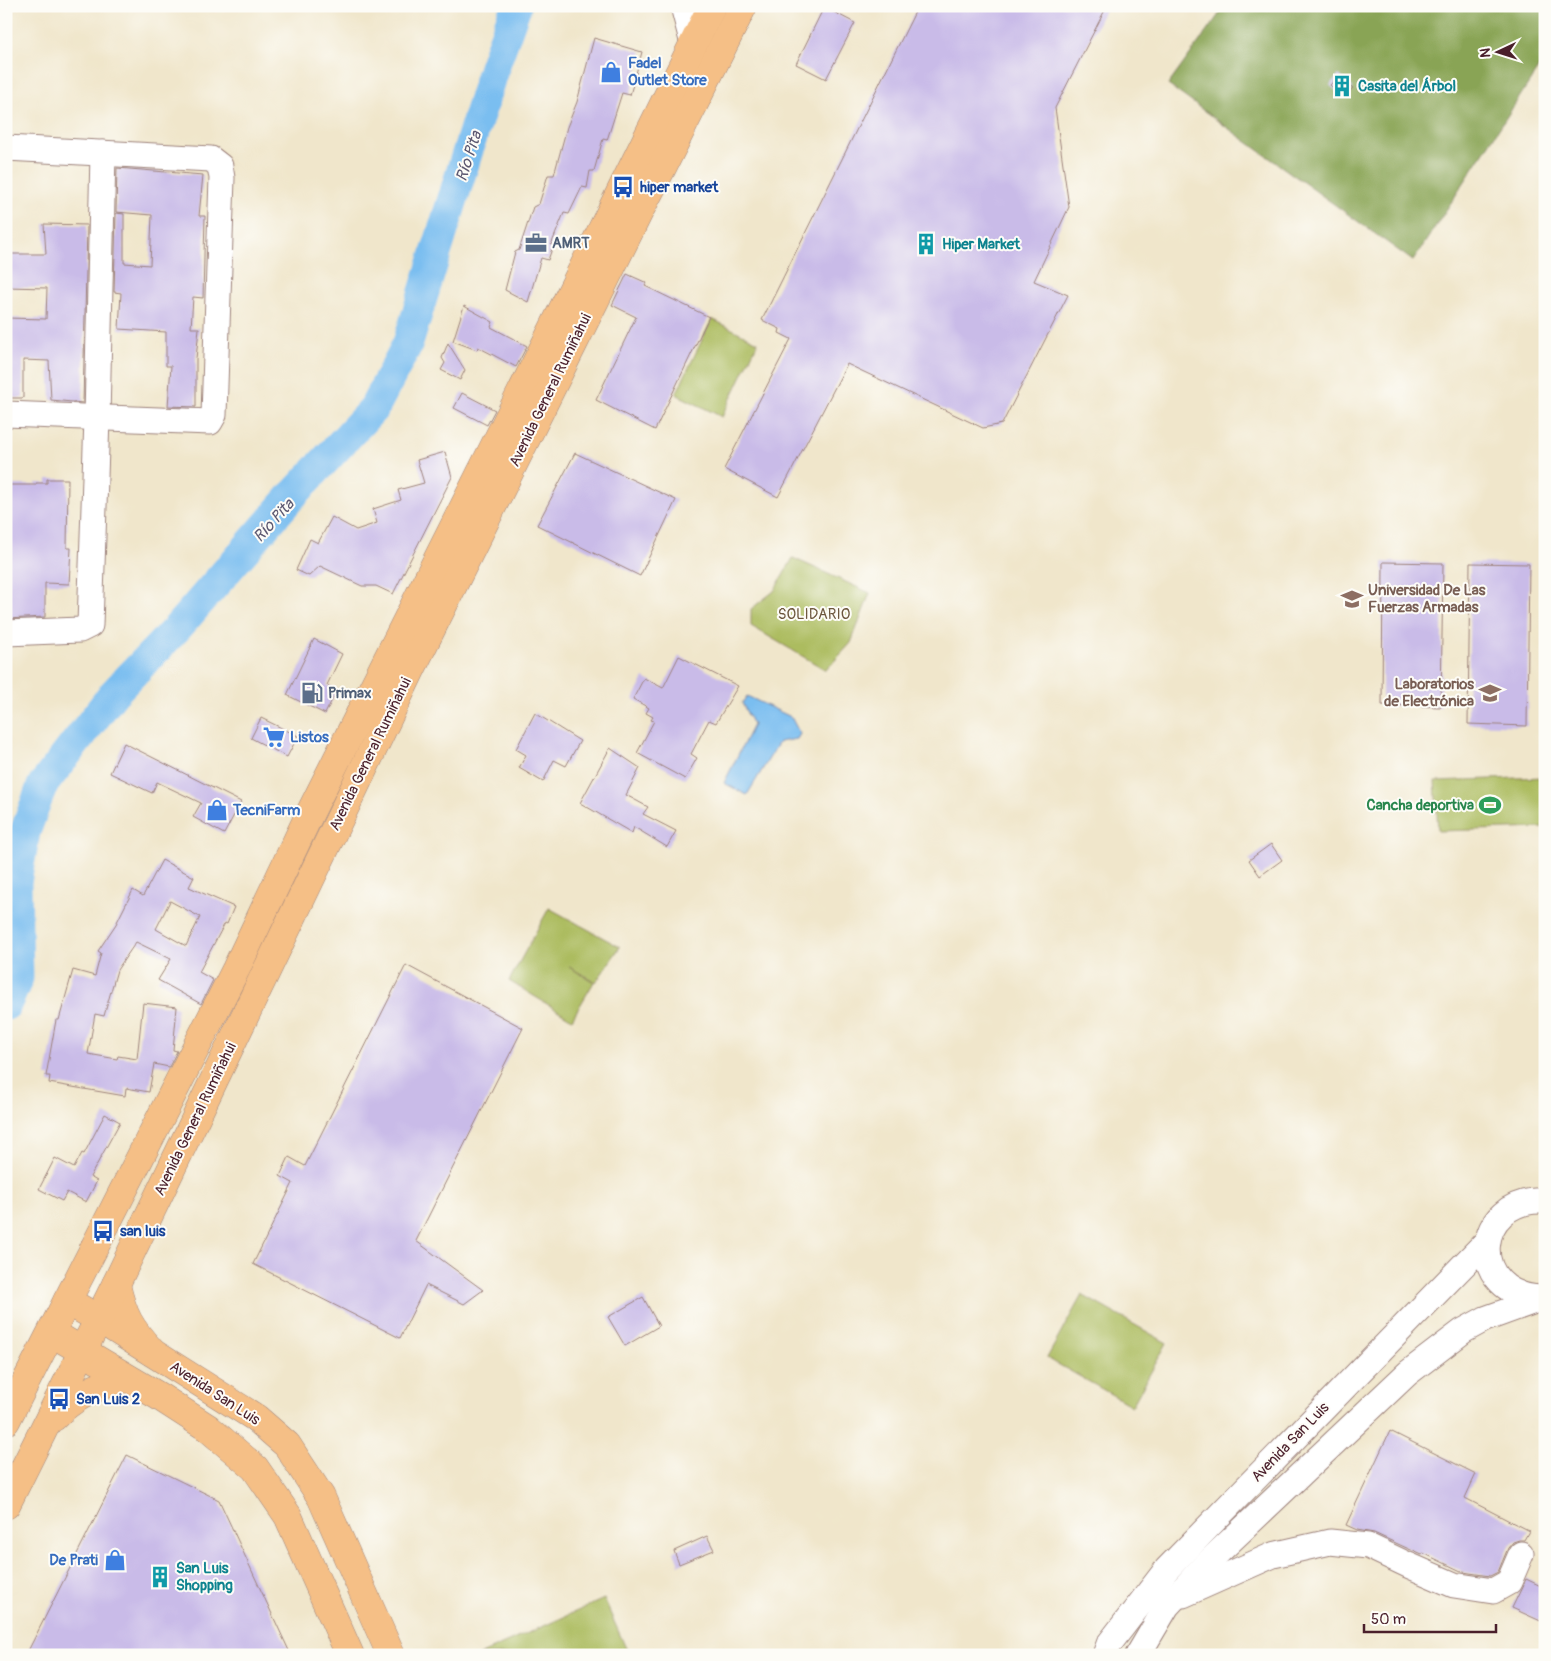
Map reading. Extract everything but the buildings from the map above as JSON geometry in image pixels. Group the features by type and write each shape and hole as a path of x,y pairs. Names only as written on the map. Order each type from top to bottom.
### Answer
{"main road":[{"name":"Avenida General Rumiñahui","path":"6,1421 236,969 312,809 559,317 712,6"},
{"name":"Avenida General Rumiñahui","path":"6,1505 116,1284 412,668 743,6"},
{"path":"116,1284 122,1310 126,1318 134,1333 152,1352"},
{"name":"Avenida San Luis","path":"67,1301 99,1319 256,1418 286,1445 321,1497 391,1655"},
{"path":"52,1333 160,1397 208,1428 255,1468 288,1516 350,1655"},
{"path":"46,1426 63,1408 82,1394 103,1384 125,1378"},
{"path":"288,1516 321,1497"}],"street":[{"path":"683,6 693,44"},
{"path":"6,148 211,159 220,166 222,178 214,415 210,422 6,414"},
{"path":"6,633 80,630 90,625 103,153"},
{"path":"1544,1298 1528,1298 1513,1293 1501,1283 1492,1270 1487,1256 1488,1240 1493,1226 1502,1214 1515,1205 1529,1201 1545,1201"},
{"name":"Avenida San Luis","path":"1105,1655 1115,1636 1167,1569 1488,1240"},
{"name":"Avenida San Luis","path":"1138,1655 1157,1622 1174,1599 1206,1564 1408,1373 1463,1331 1484,1319 1544,1298"},
{"path":"1174,1599 1273,1555 1330,1542 1368,1546 1454,1585 1493,1591 1508,1582 1521,1554"}],"green space":[{"path":"1225,6 1545,6 1545,58 1413,261 1168,85"},
{"path":"712,319 758,342 722,417 676,394"},
{"name":"SOLIDARIO","path":"793,558 870,593 851,643 826,670 751,626 751,609 774,591"},
{"name":"Cancha deportiva","path":"1545,777 1545,828 1438,831 1435,781"},
{"path":"549,908 620,947 596,982 569,967 594,982 572,1019 509,981"},
{"path":"1082,1295 1167,1343 1132,1406 1047,1358"},
{"path":"604,1599 629,1655 479,1655"}],"water":[{"path":"747,696 791,717 800,734 797,739 779,742 747,795 724,783 753,725 742,703"}],"waterway":[{"name":"Río Pita","path":"6,1005 18,978 16,882 25,832 42,786 114,693 177,628 291,497 374,408 408,343 493,70 516,6"}],"place":[{"name":"Fadel Outlet Store","path":"611,72"},
{"name":"Casita del Árbol","path":"1342,86"},
{"name":"hiper market","path":"623,187"},
{"name":"AMRT","path":"536,243"},
{"name":"Hiper Market","path":"926,244"},
{"name":"Universidad De Las Fuerzas Armadas","path":"1352,599"},
{"name":"Primax","path":"312,693"},
{"name":"Laboratorios de Electrónica","path":"1490,693"},
{"name":"Listos","path":"274,737"},
{"name":"Cancha deportiva","path":"1490,805"},
{"name":"TecniFarm","path":"217,810"},
{"name":"san luis","path":"103,1231"},
{"name":"San Luis 2","path":"59,1399"},
{"name":"De Prati","path":"115,1560"},
{"name":"San Luis Shopping","path":"160,1577"}]}
